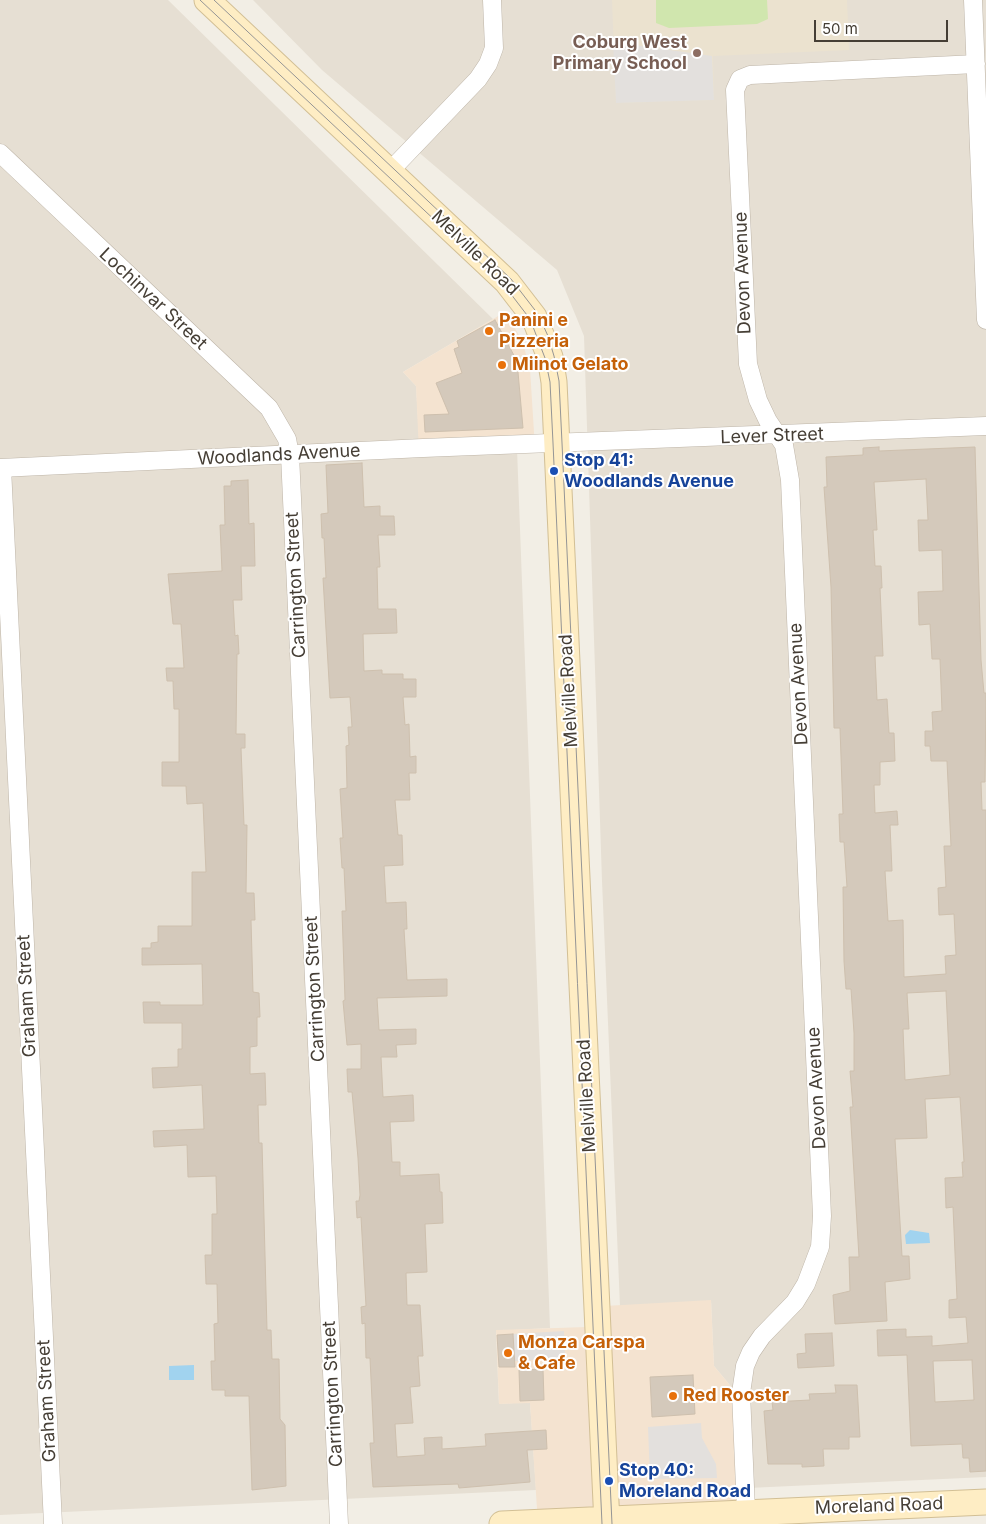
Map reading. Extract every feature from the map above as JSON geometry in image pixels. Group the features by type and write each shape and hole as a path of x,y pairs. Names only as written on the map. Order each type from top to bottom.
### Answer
{"main road":[{"name":"Melville Road","path":"207,0 507,282 534,317 550,357 554,382 557,443 607,1521"},
{"name":"Moreland Road","path":"502,1524 673,1519 746,1511 986,1502"}],"street":[{"path":"390,172 478,79 488,64 494,48 492,0"},
{"path":"973,0 986,320"},
{"name":"Devon Avenue","path":"746,1511 741,1393 745,1366 751,1352 762,1336 795,1302 806,1284 820,1247 822,1216 790,480 784,446 758,400 752,384 746,349 735,90 740,79 750,74 976,64"},
{"name":"Lochinvar Street","path":"0,153 269,408 282,427 287,439 290,455"},
{"name":"Lever Street","path":"557,443 777,436 986,426"},
{"name":"Woodlands Avenue","path":"1,468 557,443"},
{"name":"Carrington Street","path":"290,455 339,1524"},
{"name":"Graham Street","path":"1,468 53,1524"}],"shaded area":[{"path":"0,0 168,0 493,319 403,372 416,386 420,454 517,449 550,1328 496,1331 499,1404 530,1402 536,1490 0,1515"},
{"path":"253,0 986,0 986,1477 748,1488 744,1402 714,1366 711,1301 620,1306 602,881 584,336 557,270 322,70"},
{"name":"Coburg West Primary School","path":"612,0 847,0 849,50 713,56 714,100 616,103"},
{"path":"613,42 712,56 714,100 616,103"},
{"path":"505,312 522,340 530,369 535,448 419,454 416,386 403,372"},
{"path":"711,1300 714,1366 744,1402 748,1504 538,1524 530,1403 499,1404 496,1330 587,1327 587,1307"},
{"path":"564,1331 565,1358 515,1361 513,1334"},
{"path":"701,1423 702,1438 716,1464 717,1478 650,1479 648,1427"}],"green space":[{"path":"656,0 767,0 768,19 757,24 669,28 656,23"}],"water":[{"path":"910,1230 929,1233 930,1243 906,1244 905,1235"},
{"path":"194,1365 194,1380 169,1380 169,1366"}],"building":[{"path":"495,320 517,361 523,428 425,432 424,415 449,414 436,383 462,373 454,349 459,347 457,341"},
{"path":"879,447 879,451 975,447 981,660 984,693 986,693 985,782 981,782 982,810 986,810 986,1471 970,1472 969,1458 963,1458 962,1444 911,1446 907,1355 878,1356 877,1330 906,1329 906,1337 932,1336 932,1346 968,1343 966,1317 949,1318 949,1300 957,1299 953,1207 946,1208 945,1178 963,1177 962,1162 964,1162 960,1097 925,1099 927,1138 895,1139 902,1256 909,1256 910,1279 885,1282 887,1321 835,1324 833,1295 850,1291 849,1257 859,1257 850,1107 853,1107 850,1071 854,1071 854,1033 851,989 846,989 844,961 843,887 847,887 844,842 840,842 839,814 843,814 840,728 834,728 831,587 824,487 827,487 826,457 863,455 863,448","holes":["926,479 928,520 918,520 919,551 942,550 943,591 918,592 919,625 930,624 932,659 940,659 942,711 932,712 933,731 925,731 925,746 930,746 931,761 947,761 951,846 944,846 946,887 938,888 939,915 954,914 956,955 945,956 946,974 904,977 903,920 888,921 885,871 892,871 890,825 898,825 897,811 875,813 874,785 880,785 880,762 895,761 894,733 889,733 887,699 877,700 875,656 883,656 881,566 875,566 873,530 877,530 874,482","946,991 950,1075 905,1080 903,1029 909,1029 907,993","972,1360 974,1400 935,1402 933,1361"]},
{"path":"362,463 364,507 380,506 380,516 394,516 395,535 378,535 380,567 377,567 378,609 396,609 397,633 363,634 364,671 382,670 382,674 403,674 403,679 416,679 416,697 403,697 405,725 409,724 410,757 416,756 416,773 409,773 410,800 395,800 398,835 402,835 403,865 384,866 386,903 406,902 407,929 404,929 407,980 447,979 447,996 377,998 379,1030 416,1029 416,1044 396,1045 397,1057 381,1057 383,1097 413,1095 414,1121 390,1122 392,1162 400,1162 400,1176 439,1174 440,1192 442,1192 443,1223 425,1224 427,1272 406,1273 407,1305 420,1305 423,1356 418,1356 420,1386 410,1387 413,1423 395,1424 397,1457 425,1455 424,1438 442,1437 442,1449 486,1446 485,1434 546,1430 547,1449 527,1450 530,1482 459,1488 458,1484 373,1487 370,1443 374,1443 370,1358 366,1358 365,1323 362,1324 361,1307 366,1306 361,1217 357,1218 356,1201 359,1201 360,1195 358,1158 352,1092 348,1092 347,1069 361,1069 361,1044 347,1045 343,1001 345,1000 342,911 346,911 344,868 342,868 340,838 343,838 340,789 347,788 346,746 349,745 348,727 352,727 350,697 330,698 323,578 326,578 321,514 328,513 326,465"},
{"path":"248,480 249,524 254,523 255,566 241,566 242,600 233,600 235,636 238,635 239,654 237,654 236,734 245,734 245,748 241,748 244,825 247,825 246,893 254,893 255,920 251,920 253,992 259,993 260,1017 257,1017 257,1046 250,1047 250,1074 265,1073 266,1105 258,1105 259,1143 262,1143 267,1330 271,1330 272,1359 279,1359 280,1419 285,1425 286,1486 252,1490 249,1396 225,1396 225,1390 212,1390 211,1361 215,1361 214,1324 218,1323 217,1284 206,1284 205,1255 212,1255 212,1214 217,1214 216,1176 188,1177 187,1145 154,1147 153,1131 204,1129 202,1085 153,1088 152,1068 178,1067 178,1049 182,1049 182,1023 144,1023 143,1002 160,1002 160,1005 203,1005 202,964 142,965 142,948 151,948 151,943 158,942 158,926 192,926 192,872 206,872 203,803 187,804 186,786 162,786 162,762 179,762 179,709 174,709 173,681 167,681 166,668 184,668 181,624 173,624 168,574 222,571 220,525 225,525 224,486 231,486 231,481"},
{"path":"832,1333 834,1366 798,1368 797,1354 806,1353 805,1334"},
{"path":"513,1334 515,1367 499,1367 497,1335"},
{"path":"543,1369 544,1400 520,1401 519,1370"},
{"name":"Red Rooster","path":"693,1375 695,1414 652,1417 650,1377"},
{"path":"835,1385 857,1385 860,1437 849,1437 849,1449 823,1449 824,1466 802,1467 802,1464 768,1464 764,1411 773,1410 772,1402 810,1400 809,1394 836,1393"}],"tram line":[{"path":"200,0 504,285 530,319 545,358 550,382 553,443 602,1524"},
{"path":"214,0 511,279 538,314 548,336 554,356 559,381 612,1524"}],"place":[{"name":"Coburg West Primary School","path":"697,53"},
{"name":"Panini e Pizzeria","path":"489,331"},
{"name":"Miinot Gelato","path":"502,365"},
{"name":"Stop 41: Woodlands Avenue","path":"554,471"},
{"name":"Monza Carspa & Cafe","path":"508,1353"},
{"name":"Red Rooster","path":"673,1396"},
{"name":"Stop 40: Moreland Road","path":"609,1481"}]}
